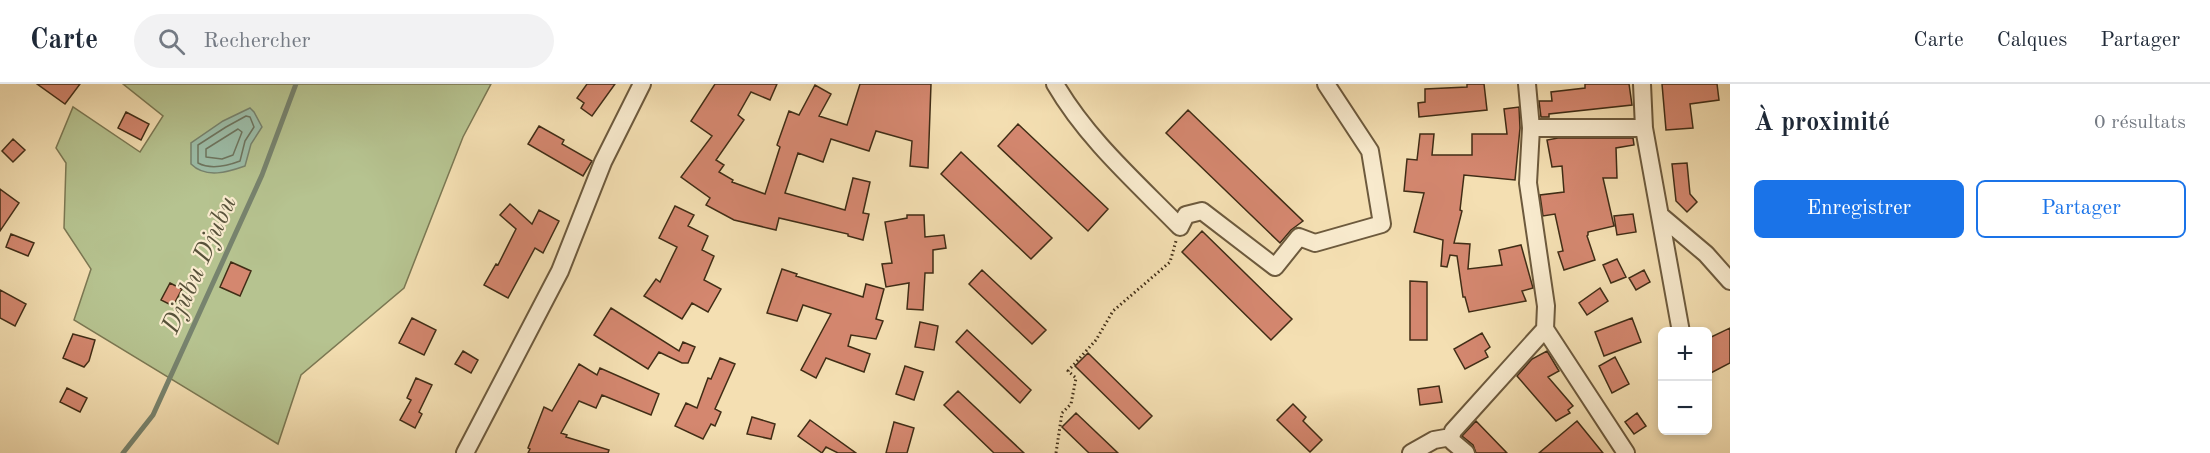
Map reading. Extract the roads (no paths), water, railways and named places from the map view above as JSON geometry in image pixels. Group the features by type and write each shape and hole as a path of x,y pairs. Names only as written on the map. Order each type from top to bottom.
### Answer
{"street":[{"path":"465,453 560,271 603,162 642,84"},
{"path":"1055,84 1070,110 1095,142 1180,226 1186,215 1202,211 1275,267 1299,237 1316,243 1382,224 1370,151 1326,84"},
{"path":"1527,84 1531,128 1528,183 1546,306 1545,329 1626,453"},
{"path":"1642,84 1644,128 1680,327"},
{"path":"1531,128 1644,128"},
{"path":"1661,216 1702,250 1730,281"},
{"path":"1466,453 1453,442 1451,437 1453,431 1545,329"},
{"path":"1411,453 1434,440 1451,437"}],"water":[{"path":"250,108 262,127 251,144 245,166 210,173 197,169 191,164 191,143 223,121"}],"waterway":[{"name":"Djubu Djubu","path":"123,453 153,415 262,175 296,84"}]}
